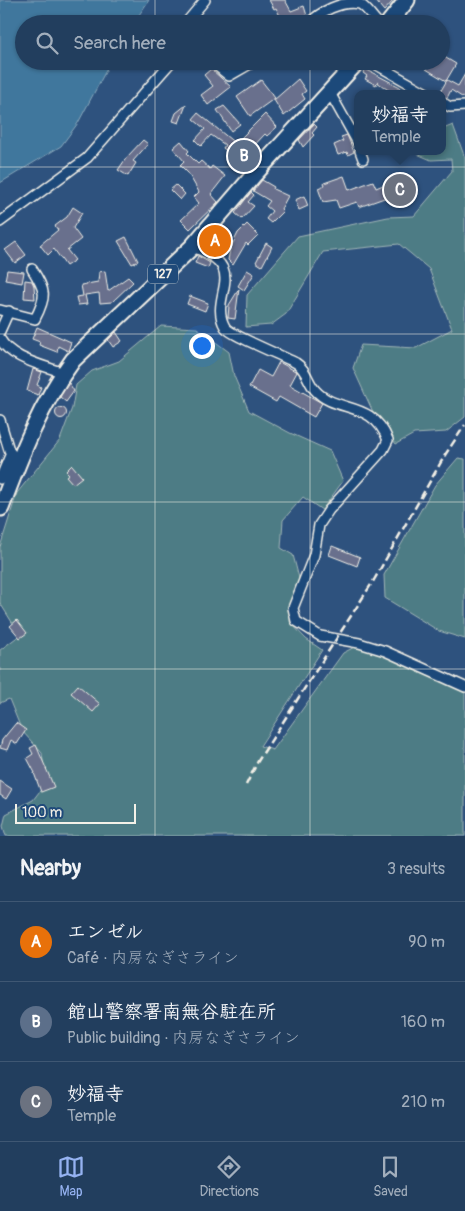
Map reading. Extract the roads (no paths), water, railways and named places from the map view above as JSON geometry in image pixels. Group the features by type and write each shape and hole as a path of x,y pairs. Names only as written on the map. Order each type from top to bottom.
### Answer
{"highway":[{"path":"395,15 407,0"},
{"name":"127","path":"1,508 14,459 63,374 89,343 192,247 253,176 350,70"}],"street":[{"path":"192,15 205,0"},
{"path":"319,15 331,5 349,2 359,3 370,15"},
{"path":"0,222 87,158 164,70"},
{"path":"222,70 229,76 239,70"},
{"path":"386,70 421,90"},
{"path":"330,93 354,136"},
{"path":"446,104 450,107 465,106"},
{"path":"192,247 214,257 222,267 227,281 222,294 221,316 225,327 232,335 244,338 298,364 315,391 330,400 362,410 384,431 388,440 383,450 329,510 319,526 314,555 293,608 296,621 320,636 359,643 386,651 465,687"},
{"path":"0,331 4,310 35,319 44,301 43,287 32,269"},
{"path":"0,340 8,349 16,354 63,374"},
{"path":"0,420 14,459 0,479"}],"water":[{"path":"0,0 149,0 139,15 15,15 15,70 106,70 78,123 61,146 0,183"}],"railway":[{"path":"246,785 258,761 374,580 445,455 465,425"}],"place":[{"name":"館山警察署南無谷駐在所","path":"244,156"},
{"name":"妙福寺","path":"400,190"},
{"name":"エンゼル","path":"215,241"}]}
